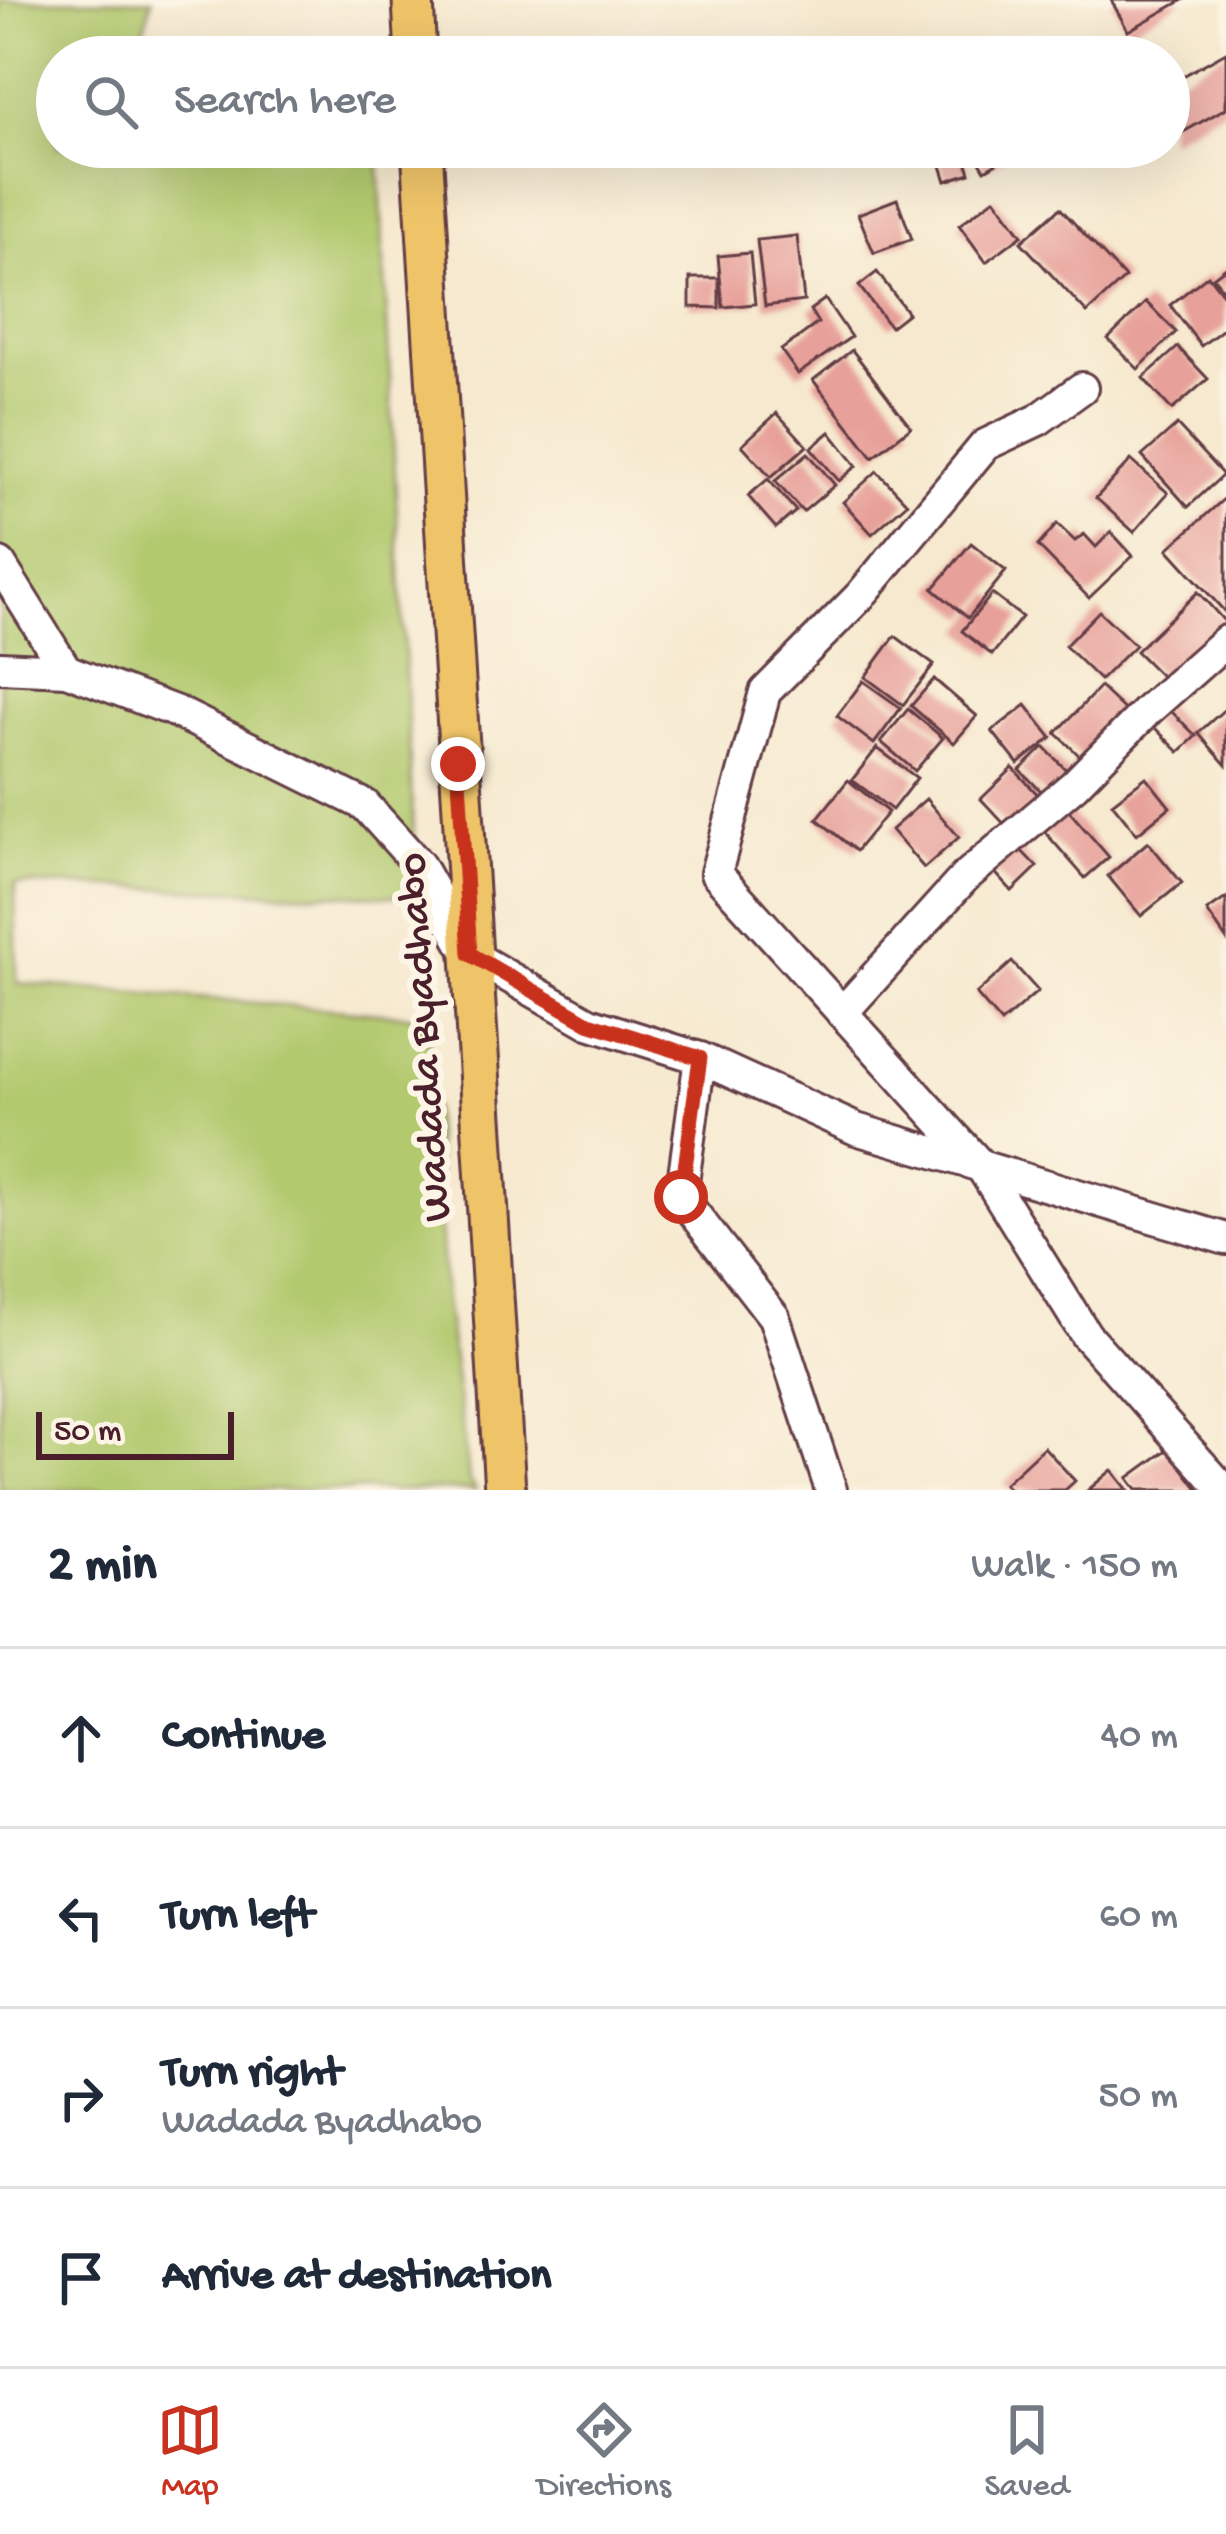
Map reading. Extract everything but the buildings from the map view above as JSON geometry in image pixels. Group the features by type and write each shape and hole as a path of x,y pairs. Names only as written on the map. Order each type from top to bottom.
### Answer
{"main road":[{"path":"413,0 415,36"},
{"name":"Wadada Byadhabo","path":"423,168 505,1490"}],"street":[{"path":"1082,388 1038,420 985,445 860,596 765,692 716,874 981,1166 1086,1335 1224,1490"},
{"path":"0,564 66,670"},
{"path":"842,1013 965,877 1074,785 1226,641"},
{"path":"0,667 66,670 177,712 365,805 419,865 470,954 589,1023 700,1058 856,1130 1226,1239"},
{"path":"700,1058 681,1197 774,1317 831,1490"}],"green space":[{"path":"0,0 152,0 142,36 36,36 36,168 379,168 417,897 15,884 17,983 427,1017 445,1301 469,1480 476,1490 0,1490"}],"route":[{"path":"458,764 470,954 589,1023 700,1058 681,1197"}]}
